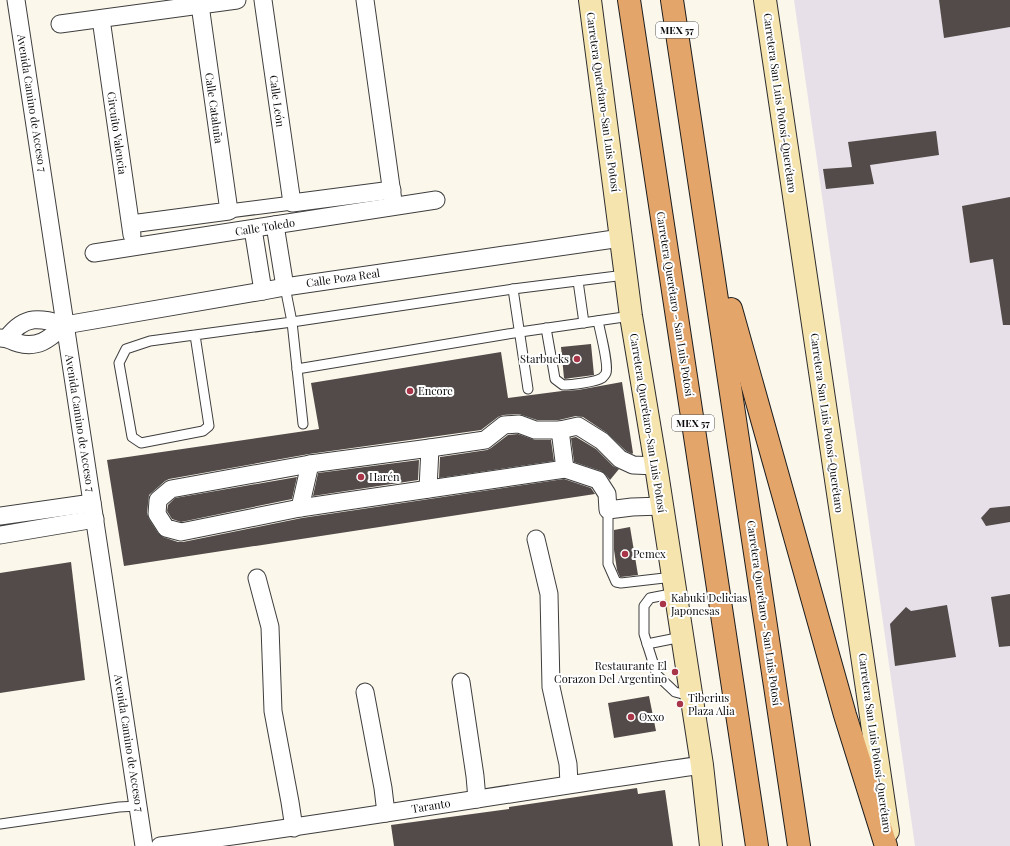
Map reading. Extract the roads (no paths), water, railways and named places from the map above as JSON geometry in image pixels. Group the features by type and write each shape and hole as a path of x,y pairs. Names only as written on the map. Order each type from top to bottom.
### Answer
{"highway":[{"name":"Carretera Querétaro - San Luis Potosí","path":"629,0 757,846"},
{"name":"Carretera Querétaro - San Luis Potosí","path":"672,0 799,846"},
{"path":"706,219 845,715 886,846"}],"main road":[{"name":"Carretera Querétaro-San Luis Potosí","path":"590,0 625,275 692,696 702,765 711,846"},
{"name":"Carretera San Luis Potosí-Querétaro","path":"765,0 890,846"}],"street":[{"name":"Avenida Camino de Acceso 7","path":"16,0 144,846"},
{"path":"60,24 237,0"},
{"name":"Calle León","path":"263,0 292,203"},
{"path":"365,0 394,207"},
{"name":"Calle Cataluña","path":"200,5 229,211"},
{"name":"Circuito Valencia","path":"101,19 134,247"},
{"name":"Calle Toledo","path":"130,224 392,190"},
{"name":"Calle Toledo","path":"94,253 436,200"},
{"path":"275,225 285,287"},
{"path":"253,229 263,291"},
{"name":"Calle Poza Real","path":"65,325 285,287 621,238"},
{"path":"35,320 44,320 65,325 49,339 39,344 28,345 4,338 19,325 35,320"},
{"path":"656,466 632,465 620,459 602,441 578,426 560,430 535,430 519,424 504,425 485,440 310,464 171,489 158,500 157,514 166,528 181,532 300,508 565,469 598,480 607,494 608,510 632,507 662,506"},
{"path":"560,430 565,469"},
{"path":"428,489 430,448"},
{"path":"300,508 310,464"},
{"path":"0,516 92,503"},
{"path":"21,513 24,531"},
{"path":"0,535 95,519"},
{"path":"536,539 550,594 551,687 568,764 569,784"},
{"path":"257,578 270,627 273,710 294,828"},
{"path":"461,682 477,799"},
{"path":"365,692 383,788 386,813"},
{"name":"Taranto","path":"160,846 294,828 569,784 702,765"}],"lane":[{"path":"195,335 209,426 203,431 141,443 132,437 119,363 126,349 150,341 292,322 513,289 625,275"},
{"path":"578,281 584,323"},
{"path":"285,287 292,322 303,424"},
{"path":"513,289 528,389"},
{"path":"297,370 520,332 631,316"},
{"path":"546,328 555,379 563,386 597,380 606,374 607,366 598,321"},
{"path":"608,510 608,564 616,582 674,585"},
{"path":"674,585 650,598 644,606 644,634 656,675 676,692 692,696"},
{"path":"647,644 682,637"},
{"path":"0,824 119,807 138,806"}],"place":[{"name":"Starbucks","path":"577,359"},
{"name":"Encore","path":"410,391"},
{"name":"Harén","path":"361,477"},
{"name":"Pemex","path":"625,554"},
{"name":"Kabuki Delicias Japonesas","path":"663,604"},
{"name":"Restaurante El Corazon Del Argentino","path":"675,672"},
{"name":"Tiberius Plaza Alia","path":"680,704"},
{"name":"Oxxo","path":"631,717"}]}
